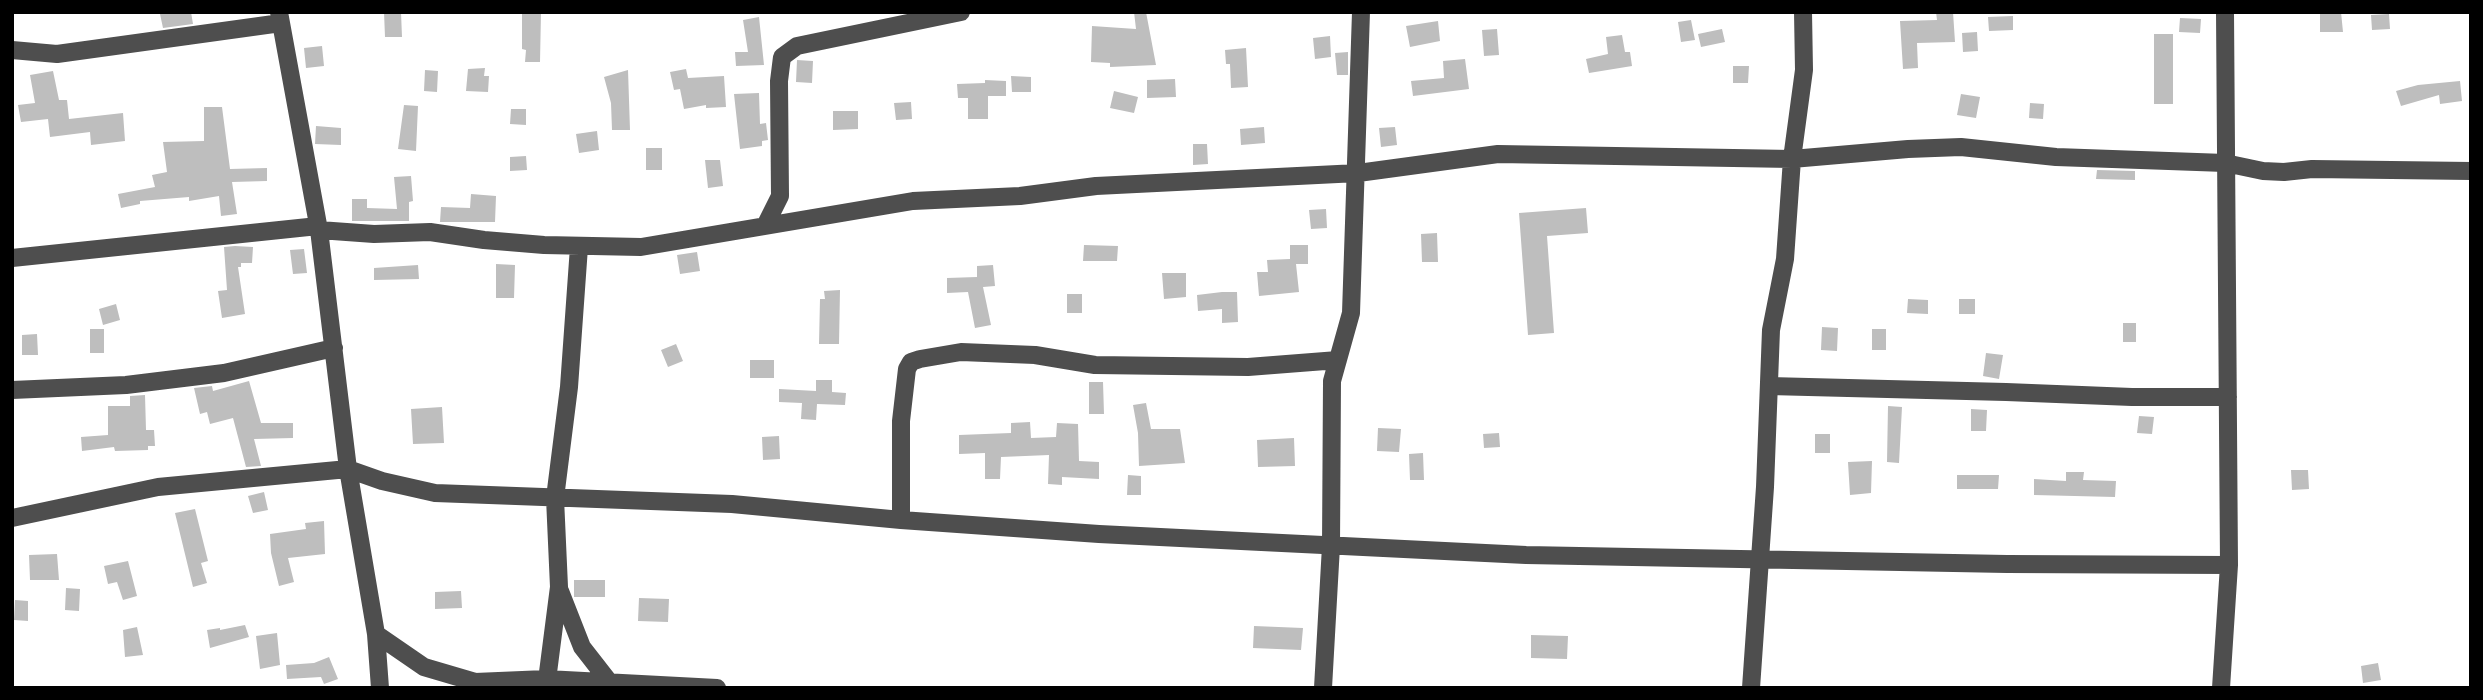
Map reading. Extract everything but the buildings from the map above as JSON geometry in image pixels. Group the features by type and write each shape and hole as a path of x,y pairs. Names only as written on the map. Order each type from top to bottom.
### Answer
{"street":[{"path":"765,226 780,196 779,80 782,57 797,46 961,12"},
{"path":"1322,688 1331,546 1332,381 1351,313 1358,173 1361,12"},
{"path":"1751,688 1772,330 1785,259 1792,159 1804,70 1803,12"},
{"path":"2221,688 2229,565 2225,12"},
{"path":"12,50 57,54 280,18 319,228 348,469 376,635 380,688"},
{"path":"12,258 319,228 374,234 430,232 484,240 579,247 640,247 913,201 1020,195 1096,186 1358,173 1498,154 1792,159 1908,149 1961,148 2056,158 2225,163 2263,171 2284,172 2312,169 2471,171"},
{"path":"546,683 559,587 555,498 569,387 579,247"},
{"path":"12,390 126,385 224,373 334,348"},
{"path":"901,520 901,421 907,369 911,362 961,352 1035,355 1095,365 1248,367 1338,360"},
{"path":"1769,386 2006,391 2132,397 2228,397"},
{"path":"12,518 158,487 348,469 382,481 435,493 732,504 901,520 1099,534 1331,546 1526,555 1760,560 2229,565"},
{"path":"559,587 582,647 611,685"},
{"path":"376,635 424,667 475,682 717,688"}]}
